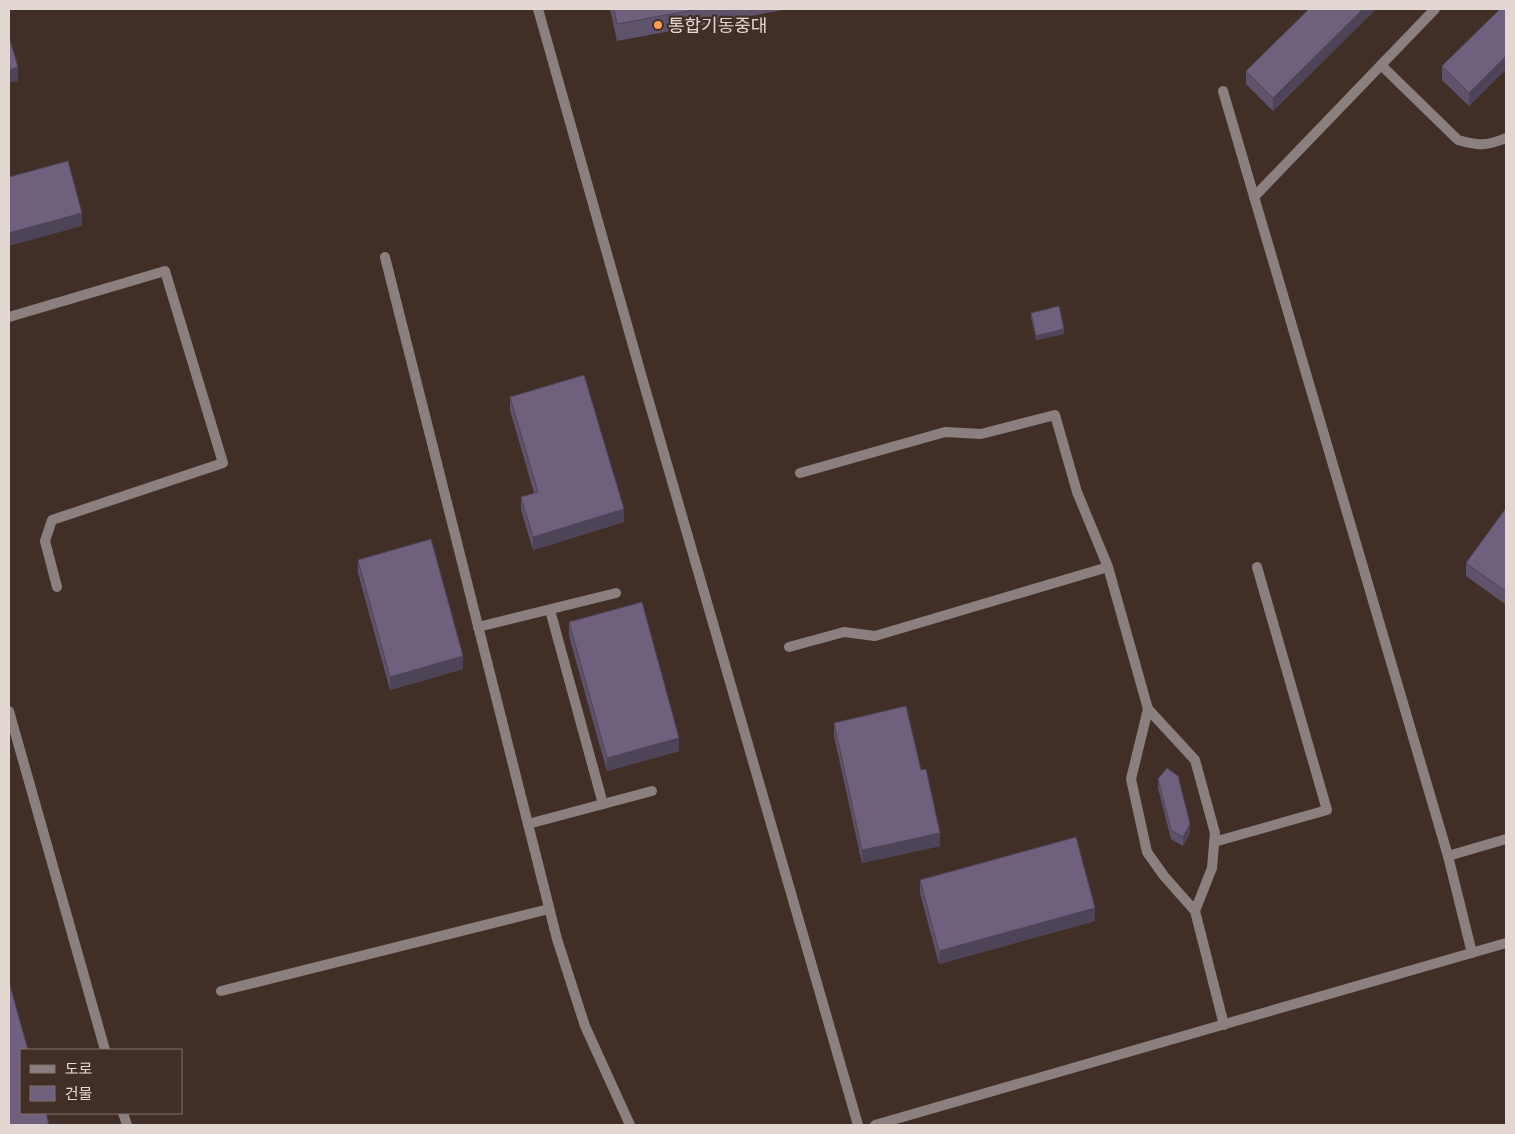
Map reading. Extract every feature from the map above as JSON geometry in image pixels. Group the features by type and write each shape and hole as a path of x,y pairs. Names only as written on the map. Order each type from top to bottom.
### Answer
{"street":[{"path":"538,9 641,374 858,1125"},
{"path":"1254,197 1435,9"},
{"path":"1381,65 1458,140 1475,145 1492,144 1506,138"},
{"path":"1222,92 1448,856 1472,953"},
{"path":"385,257 556,939 585,1026 630,1125"},
{"path":"9,317 165,271 223,463 52,520 45,541 57,587"},
{"path":"800,473 944,432 981,434 1055,415 1077,492 1108,567 1148,709 1196,760 1215,833 1212,868 1194,911"},
{"path":"789,647 844,632 875,636 1108,567"},
{"path":"1214,842 1326,810 1257,567"},
{"path":"478,627 616,594"},
{"path":"550,610 603,804"},
{"path":"1148,709 1131,779 1147,852 1164,876 1194,911 1224,1024"},
{"path":"9,711 105,1049"},
{"path":"528,824 652,792"},
{"path":"1448,856 1506,839"},
{"path":"221,992 549,909"},
{"path":"875,1125 1506,943"}],"building":[{"path":"614,9 699,9 617,24"},
{"path":"1309,9 1363,9 1273,98 1246,71"},
{"path":"1500,9 1506,9 1506,56 1469,93 1442,66"},
{"path":"9,37 18,67 9,70"},
{"path":"68,161 82,213 9,233 9,177"},
{"path":"1059,306 1064,329 1036,336 1031,313"},
{"path":"584,375 624,509 533,537 521,497 538,492 510,397"},
{"path":"1506,508 1506,589 1505,591 1466,563"},
{"path":"431,539 463,656 390,677 358,560"},
{"path":"642,602 679,738 607,758 569,622"},
{"path":"906,706 921,770 926,769 940,833 862,850 834,723"},
{"path":"1167,768 1178,776 1190,824 1183,837 1171,830 1158,779"},
{"path":"1076,837 1095,908 939,951 920,880"},
{"path":"9,982 28,1049 20,1049 20,1114 46,1114 49,1125 9,1125"}],"place":[{"name":"통합기동중대","path":"658,25"}]}
